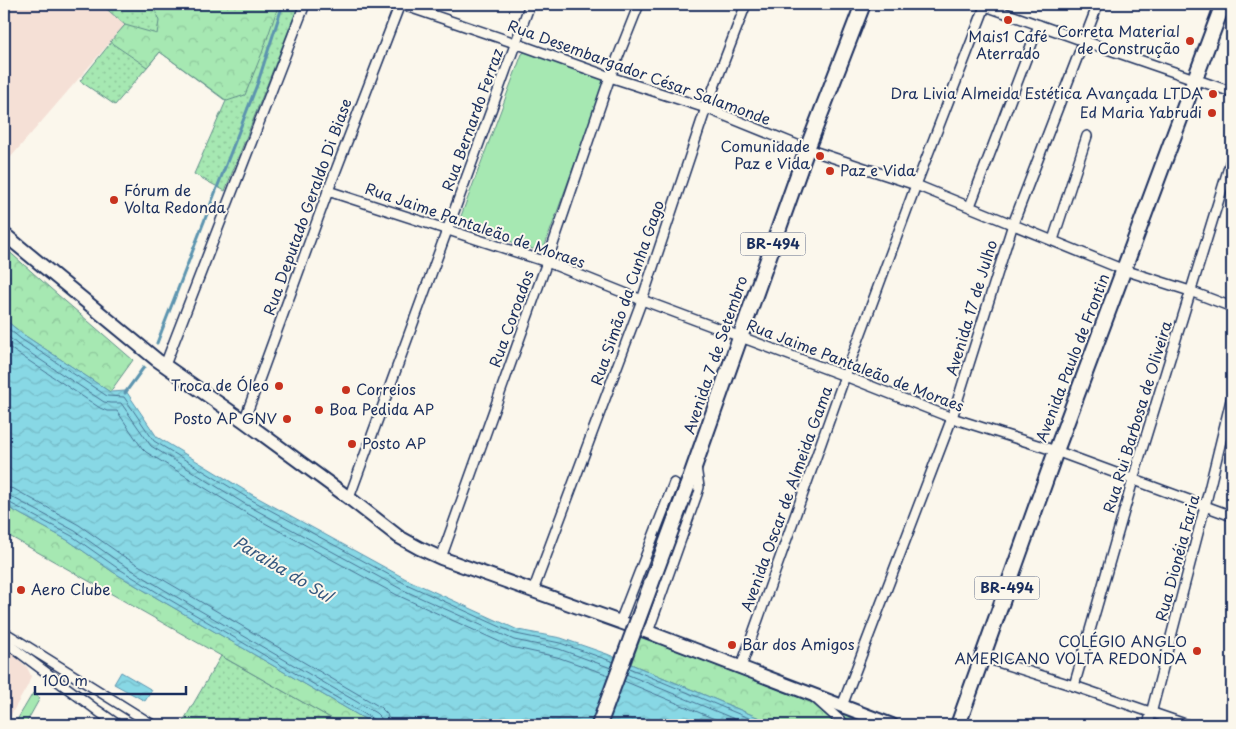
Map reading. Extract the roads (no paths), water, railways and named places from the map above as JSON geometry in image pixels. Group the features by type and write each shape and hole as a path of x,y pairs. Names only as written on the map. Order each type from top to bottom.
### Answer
{"main road":[{"name":"Avenida 7 de Setembro","path":"680,485 695,464 806,149 863,4"},
{"name":"Avenida Paulo de Frontin","path":"958,725 1056,451 1223,4"},
{"path":"598,725 680,485"}],"street":[{"path":"161,362 305,4"},
{"name":"Rua Desembargador César Salamonde","path":"400,4 610,77 706,108 806,149 916,185 1124,270 1190,291 1232,307"},
{"name":"Rua Deputado Geraldo Di Biase","path":"244,421 328,191 400,4"},
{"name":"Rua Bernardo Ferraz","path":"349,498 530,4"},
{"name":"Rua Coroados","path":"441,558 547,262 610,77 639,4"},
{"name":"Rua Simão da Cunha Gago","path":"533,592 642,300 706,108 746,4"},
{"path":"984,4 1232,92"},
{"name":"Avenida Oscar de Almeida Gama","path":"741,667 845,376 984,4"},
{"name":"Avenida 17 de Julho","path":"842,706 952,418 1013,224 1098,4"},
{"path":"970,206 1039,25"},
{"path":"1054,240 1087,136"},
{"name":"Rua Rui Barbosa de Oliveira","path":"1074,686 1133,479 1232,157"},
{"name":"Rua Jaime Pantaleão de Moraes","path":"328,191 547,262 952,418 1056,451 1232,516"},
{"path":"4,234 161,362 349,498 399,537 441,558 648,632 892,725"},
{"name":"Rua Dionéia Faria","path":"1148,725 1206,506 1232,396"},
{"name":"Avenida 7 de Setembro","path":"648,632 698,494 695,464"},
{"name":"Avenida 7 de Setembro","path":"620,622 680,485"},
{"path":"4,632 153,725"},
{"path":"4,641 118,725"},
{"path":"982,657 1188,725"},
{"path":"811,694 845,725"}],"water":[{"name":"Paraiba do Sul","path":"4,319 24,335 110,392 126,391 157,437 251,494 406,579 518,630 561,638 607,654 776,725 375,725 113,572 69,541 4,505"},
{"path":"121,672 152,690 145,701 114,684"}],"waterway":[{"path":"157,343 258,82 283,4"},
{"path":"125,393 144,367"}],"place":[{"name":"Mais1 Café Aterrado","path":"1008,20"},
{"name":"Correta Material de Construção","path":"1190,41"},
{"name":"Dra Livia Almeida Estética Avançada LTDA","path":"1213,94"},
{"name":"Ed Maria Yabrudi","path":"1212,113"},
{"name":"Comunidade Paz e Vida","path":"820,156"},
{"name":"Paz e Vida","path":"830,171"},
{"name":"Fórum de Volta Redonda","path":"114,200"},
{"name":"Troca de Óleo","path":"279,386"},
{"name":"Correios","path":"346,390"},
{"name":"Boa Pedida AP","path":"319,410"},
{"name":"Posto AP GNV","path":"287,419"},
{"name":"Posto AP","path":"352,444"},
{"name":"Aero Clube","path":"21,590"},
{"name":"Bar dos Amigos","path":"732,645"},
{"name":"COLÉGIO ANGLO AMERICANO VOLTA REDONDA","path":"1197,651"}]}
